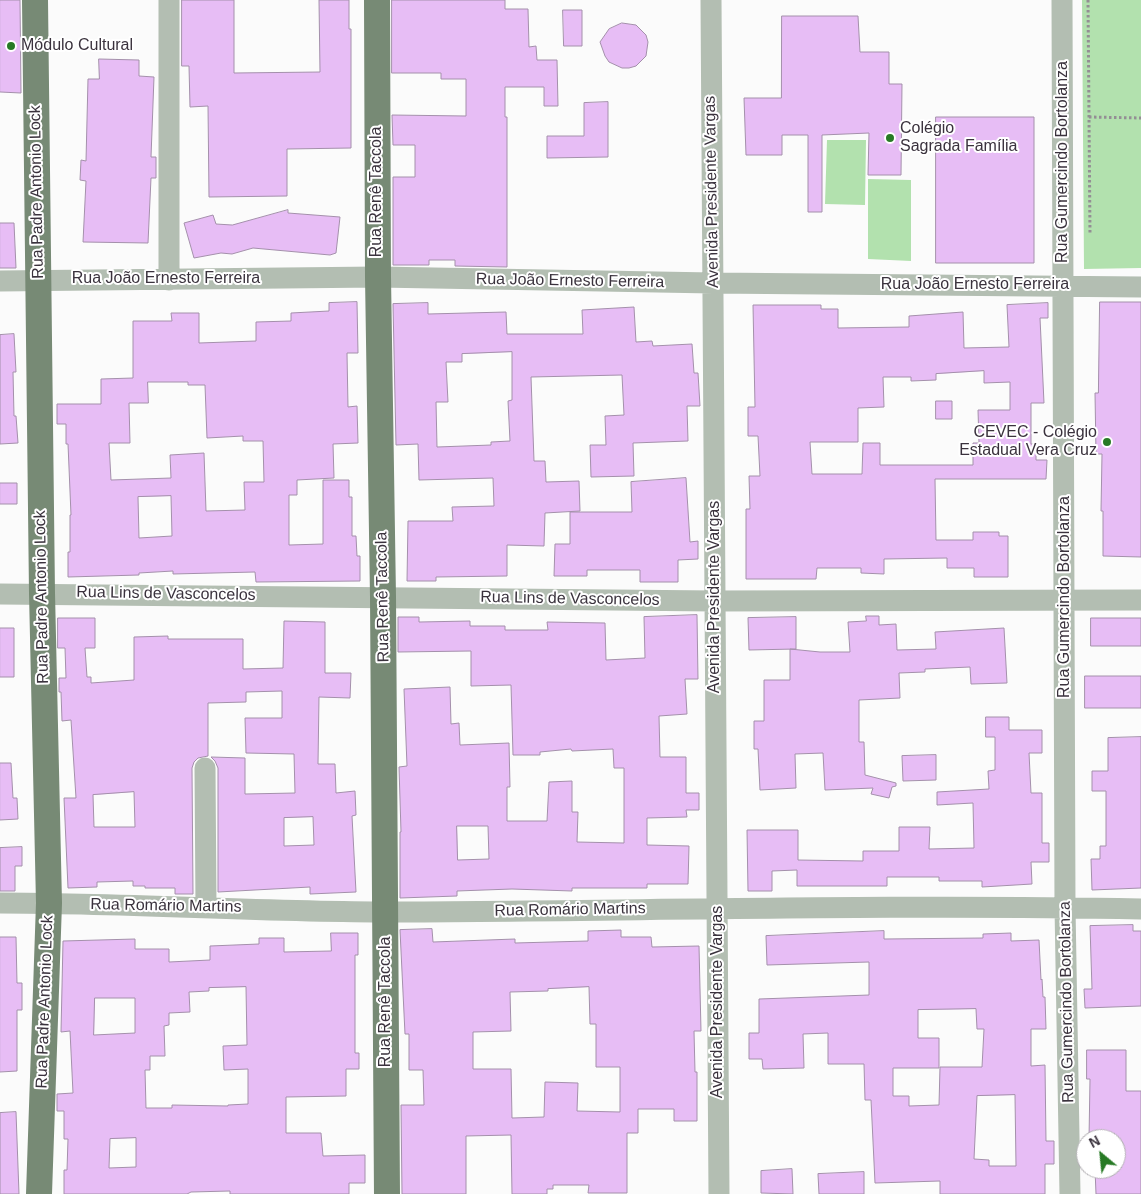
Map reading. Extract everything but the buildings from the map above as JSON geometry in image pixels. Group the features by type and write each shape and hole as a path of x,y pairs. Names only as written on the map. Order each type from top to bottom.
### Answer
{"main road":[{"name":"Rua Padre Antonio Lock","path":"35,0 42,593 49,903 39,1194"},
{"name":"Rua Renê Taccola","path":"377,0 387,1194"}],"street":[{"path":"169,0 169,280"},
{"name":"Avenida Presidente Vargas","path":"710,0 719,1194"},
{"name":"Rua Gumercindo Bortolanza","path":"1062,0 1065,907 1070,1194"},
{"name":"Rua João Ernesto Ferreira","path":"0,281 378,277 713,283 1141,287"},
{"name":"Rua Lins de Vasconcelos","path":"0,594 715,601 1141,600"},
{"path":"205,768 206,907"},
{"name":"Rua Romário Martins","path":"0,903 386,912 1141,908"}],"path":[{"path":"1088,0 1090,234"},
{"path":"1089,117 1141,118"}],"green space":[{"path":"1082,0 1141,0 1141,268 1084,269"},
{"path":"827,140 866,140 865,205 825,204"},
{"path":"868,179 911,180 911,261 868,259"}],"place":[{"name":"Módulo Cultural","path":"11,46"},
{"name":"Colégio Sagrada Família","path":"890,138"},
{"name":"CEVEC - Colégio Estadual Vera Cruz","path":"1107,442"}]}
